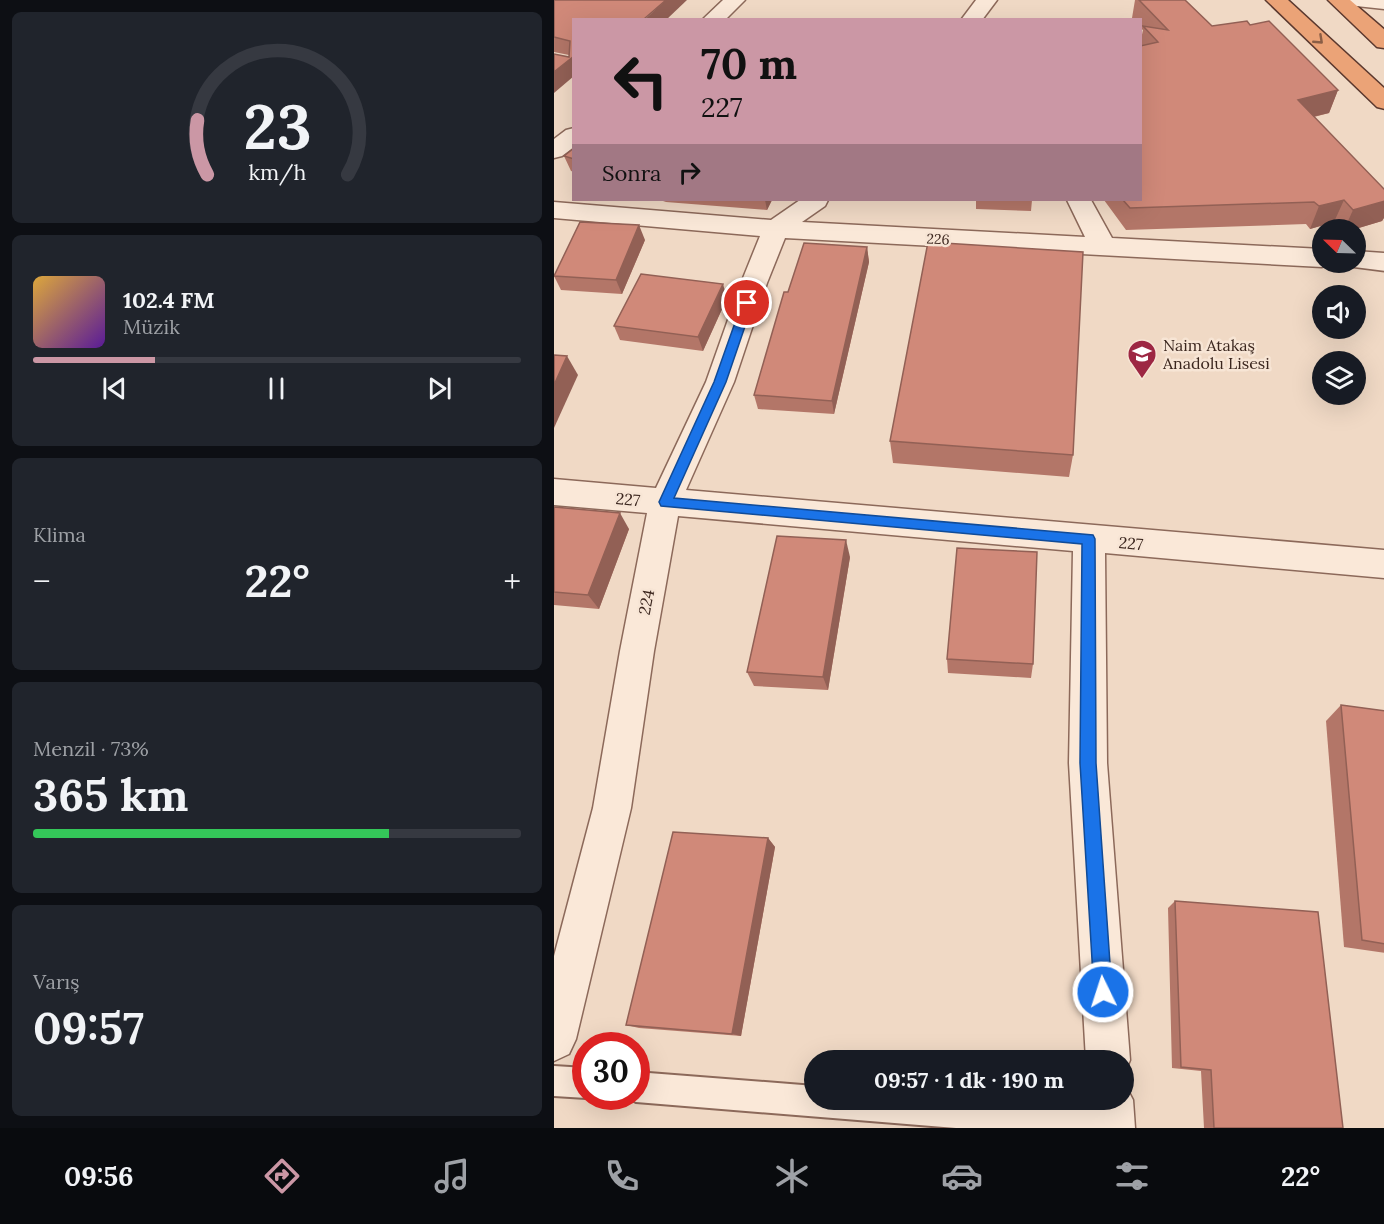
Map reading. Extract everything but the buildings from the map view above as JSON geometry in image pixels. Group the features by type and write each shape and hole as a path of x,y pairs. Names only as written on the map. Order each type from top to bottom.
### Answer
{"highway":[{"path":"1276,0 1385,102"},
{"path":"1338,0 1385,42"}],"street":[{"path":"714,18 735,0"},
{"path":"973,18 987,0"},
{"path":"1345,0 1385,3"},
{"path":"554,151 572,137"},
{"path":"776,229 815,201"},
{"path":"1080,201 1104,248"},
{"name":"226","path":"554,210 776,229 1312,258"},
{"name":"224","path":"554,1039 612,808 637,651 665,502 720,382 776,229"},
{"path":"1366,261 1385,262"},
{"name":"227","path":"554,492 1385,564"},
{"path":"1089,539 1088,763 1107,1050"}],"lane":[{"path":"554,1081 572,1082"},
{"path":"650,1088 1111,1118"}],"place":[{"name":"Naim Atakaş Anadolu Lisesi","path":"1142,380"}],"route":[{"path":"747,303 720,382 665,502 1089,539 1088,763 1103,992"}]}
